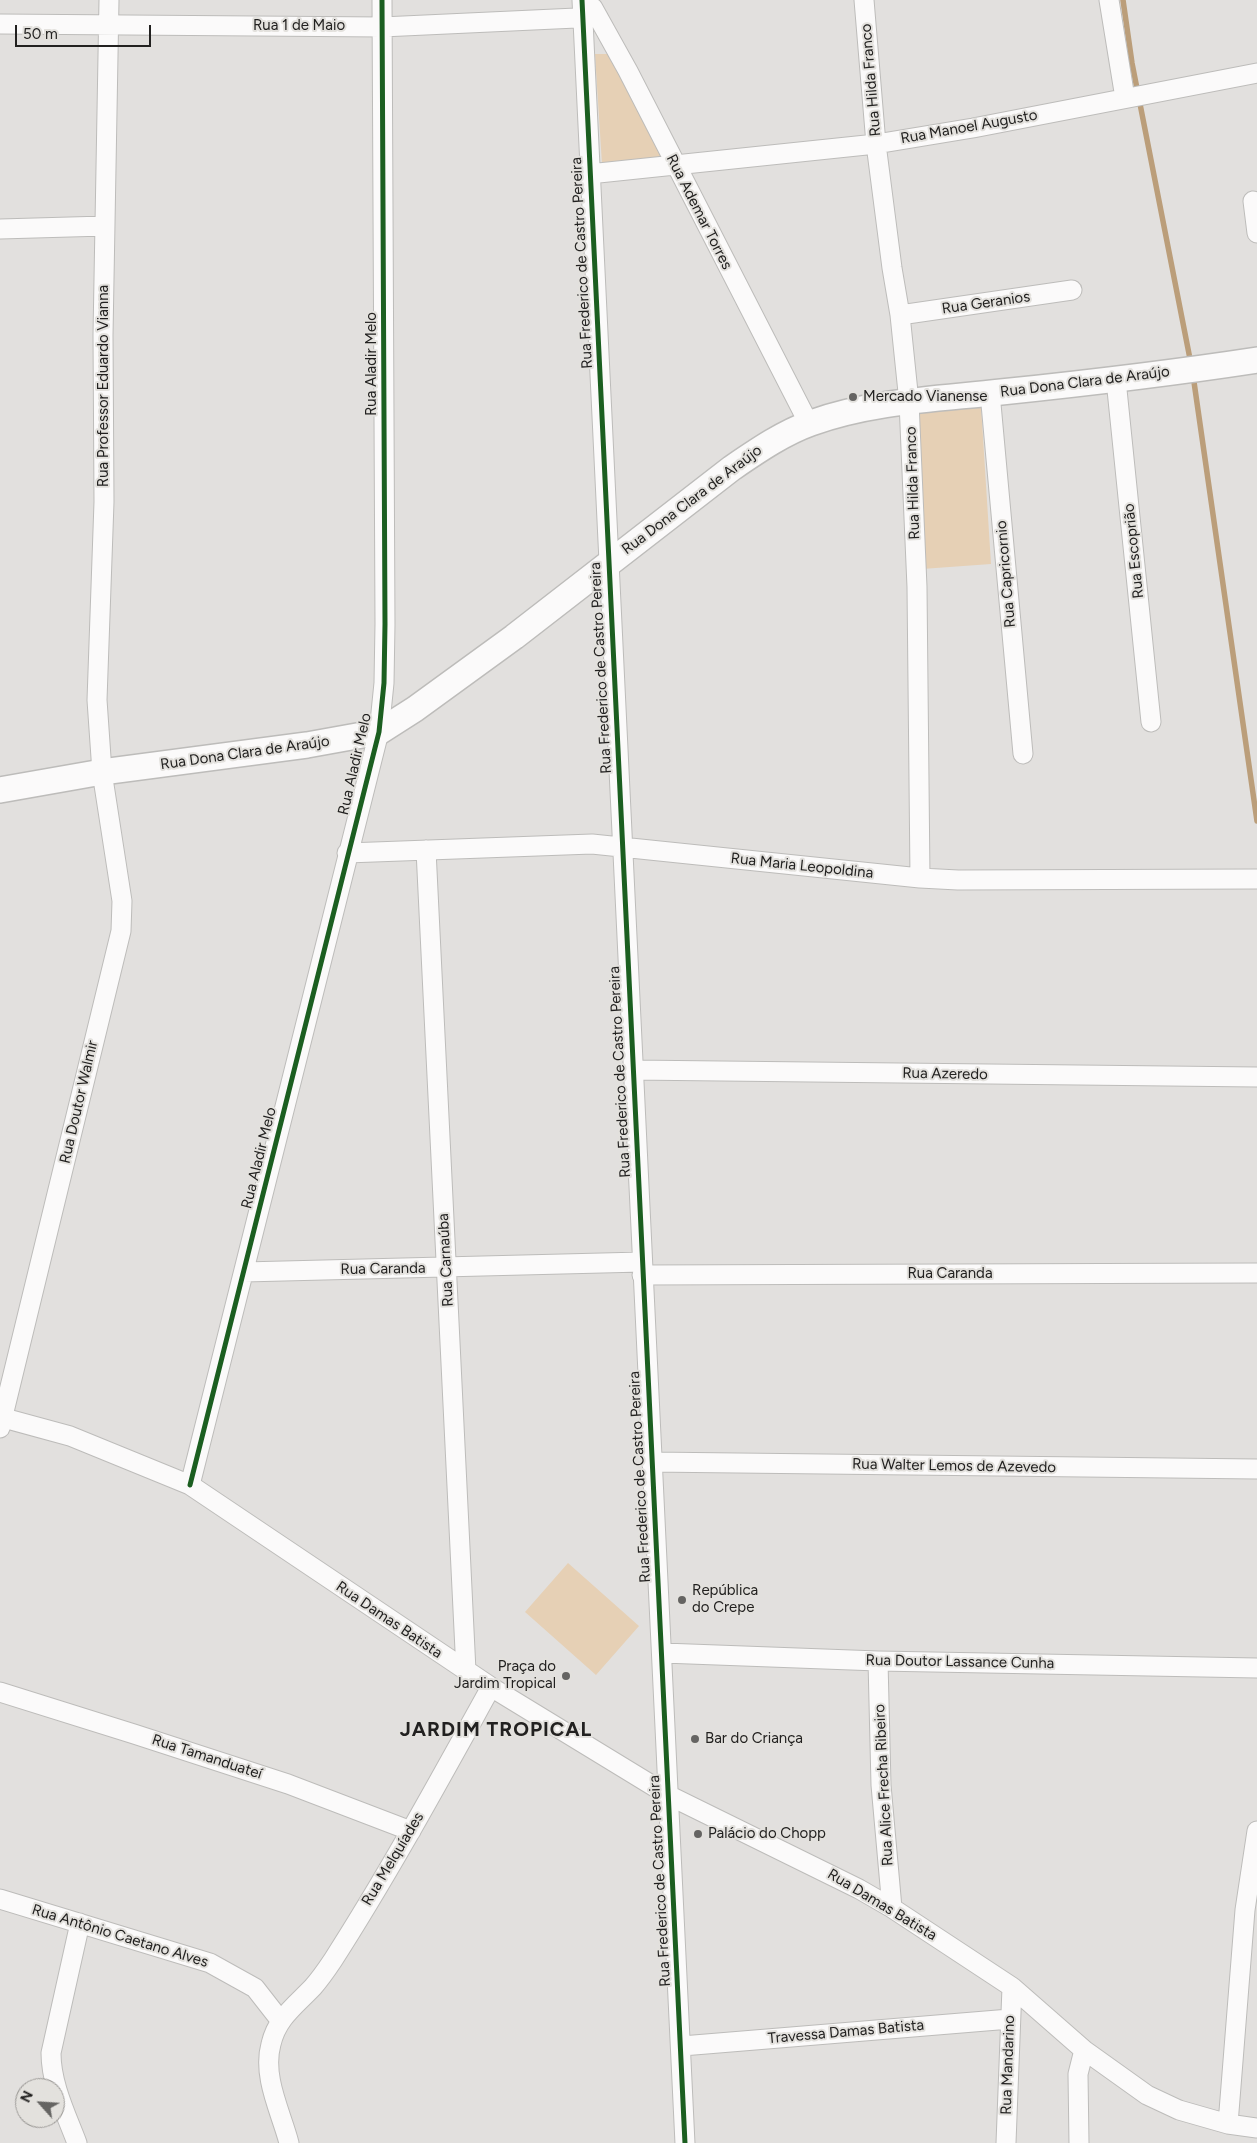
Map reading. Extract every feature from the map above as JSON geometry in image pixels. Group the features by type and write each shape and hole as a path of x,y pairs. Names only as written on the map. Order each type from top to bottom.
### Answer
{"main road":[{"name":"Rua Dona Clara de Araújo","path":"0,790 102,772 307,745 378,732 415,709 506,643 732,468 770,443 809,424 855,411 909,402 1116,380 1257,360"}],"street":[{"name":"Rua Professor Eduardo Vianna","path":"102,772 97,700 104,502 103,335 109,0"},
{"name":"Rua Aladir Melo","path":"190,1484 378,732 384,683 385,624 382,0"},
{"name":"Rua Ademar Torres","path":"589,0 588,12 628,71 809,424"},
{"name":"Rua Hilda Franco","path":"864,0 876,144 900,315 909,402 917,588 920,878"},
{"path":"1109,0 1133,96"},
{"name":"Rua 1 de Maio","path":"0,24 382,26 588,12"},
{"name":"Rua Frederico de Castro Pereira","path":"588,12 589,174 651,1462 663,1653 685,2143"},
{"name":"Rua Manoel Augusto","path":"589,174 876,144 973,128 1257,73"},
{"path":"1253,201 1257,233"},
{"path":"0,229 105,226"},
{"name":"Rua Geranios","path":"900,315 1072,290"},
{"name":"Rua Escoprião","path":"1116,380 1151,722"},
{"name":"Rua Capricornio","path":"990,393 1023,754"},
{"name":"Rua Doutor Walmir","path":"1,1421 121,931 122,901 120,881 102,772"},
{"name":"Rua Maria Leopoldina","path":"347,853 592,844 920,878 958,880 1257,878"},
{"name":"Rua Carnaúba","path":"426,850 466,1671"},
{"name":"Rua Azeredo","path":"632,1070 1257,1077"},
{"name":"Rua Caranda","path":"244,1272 446,1268 642,1268 1257,1273"},
{"name":"Rua Damas Batista","path":"1,1421 70,1436 190,1484 490,1687 668,1795 850,1884 892,1908 1012,1987 1084,2050 1161,2103 1228,2124 1257,2128"},
{"name":"Rua Walter Lemos de Azevedo","path":"651,1462 1257,1469"},
{"name":"Rua Doutor Lassance Cunha","path":"663,1653 878,1661 1257,1668"},
{"name":"Rua Alice Frecha Ribeiro","path":"878,1661 881,1785 892,1908"},
{"name":"Rua Melquíades","path":"280,2020 315,1985 332,1961 411,1831 490,1687"},
{"name":"Rua Tamanduateí","path":"0,1692 288,1784 411,1831"},
{"path":"1228,2124 1245,1910 1257,1831"},
{"name":"Rua Antônio Caetano Alves","path":"0,1899 210,1963 255,1988 280,2020"},
{"path":"77,2143 55,2083 51,2068 51,2053 80,1923"},
{"name":"Rua Mandarino","path":"1006,2143 1012,1987"},
{"name":"Travessa Damas Batista","path":"682,2046 1010,2019"},
{"path":"280,2020 270,2044 268,2065 271,2085 290,2143"},
{"path":"1079,2143 1078,2074 1084,2050"}],"shaded area":[{"path":"595,54 610,54 664,159 602,164"},
{"path":"948,402 981,406 991,564 922,569 919,414"},
{"path":"568,1563 639,1626 596,1675 525,1612"}],"waterway":[{"path":"1123,0 1132,63 1191,364"},
{"path":"1193,375 1257,821"}],"cycle path":[{"path":"190,1485 379,732 384,683 385,624 382,0"},
{"path":"582,0 685,2143"}],"place":[{"name":"Mercado Vianense","path":"853,397"},
{"name":"República do Crepe","path":"682,1600"},
{"name":"Praça do Jardim Tropical","path":"566,1676"},
{"name":"Bar do Criança","path":"695,1739"},
{"name":"Palácio do Chopp","path":"698,1834"}],"district":[{"name":"JARDIM TROPICAL","path":"496,1730"}]}
